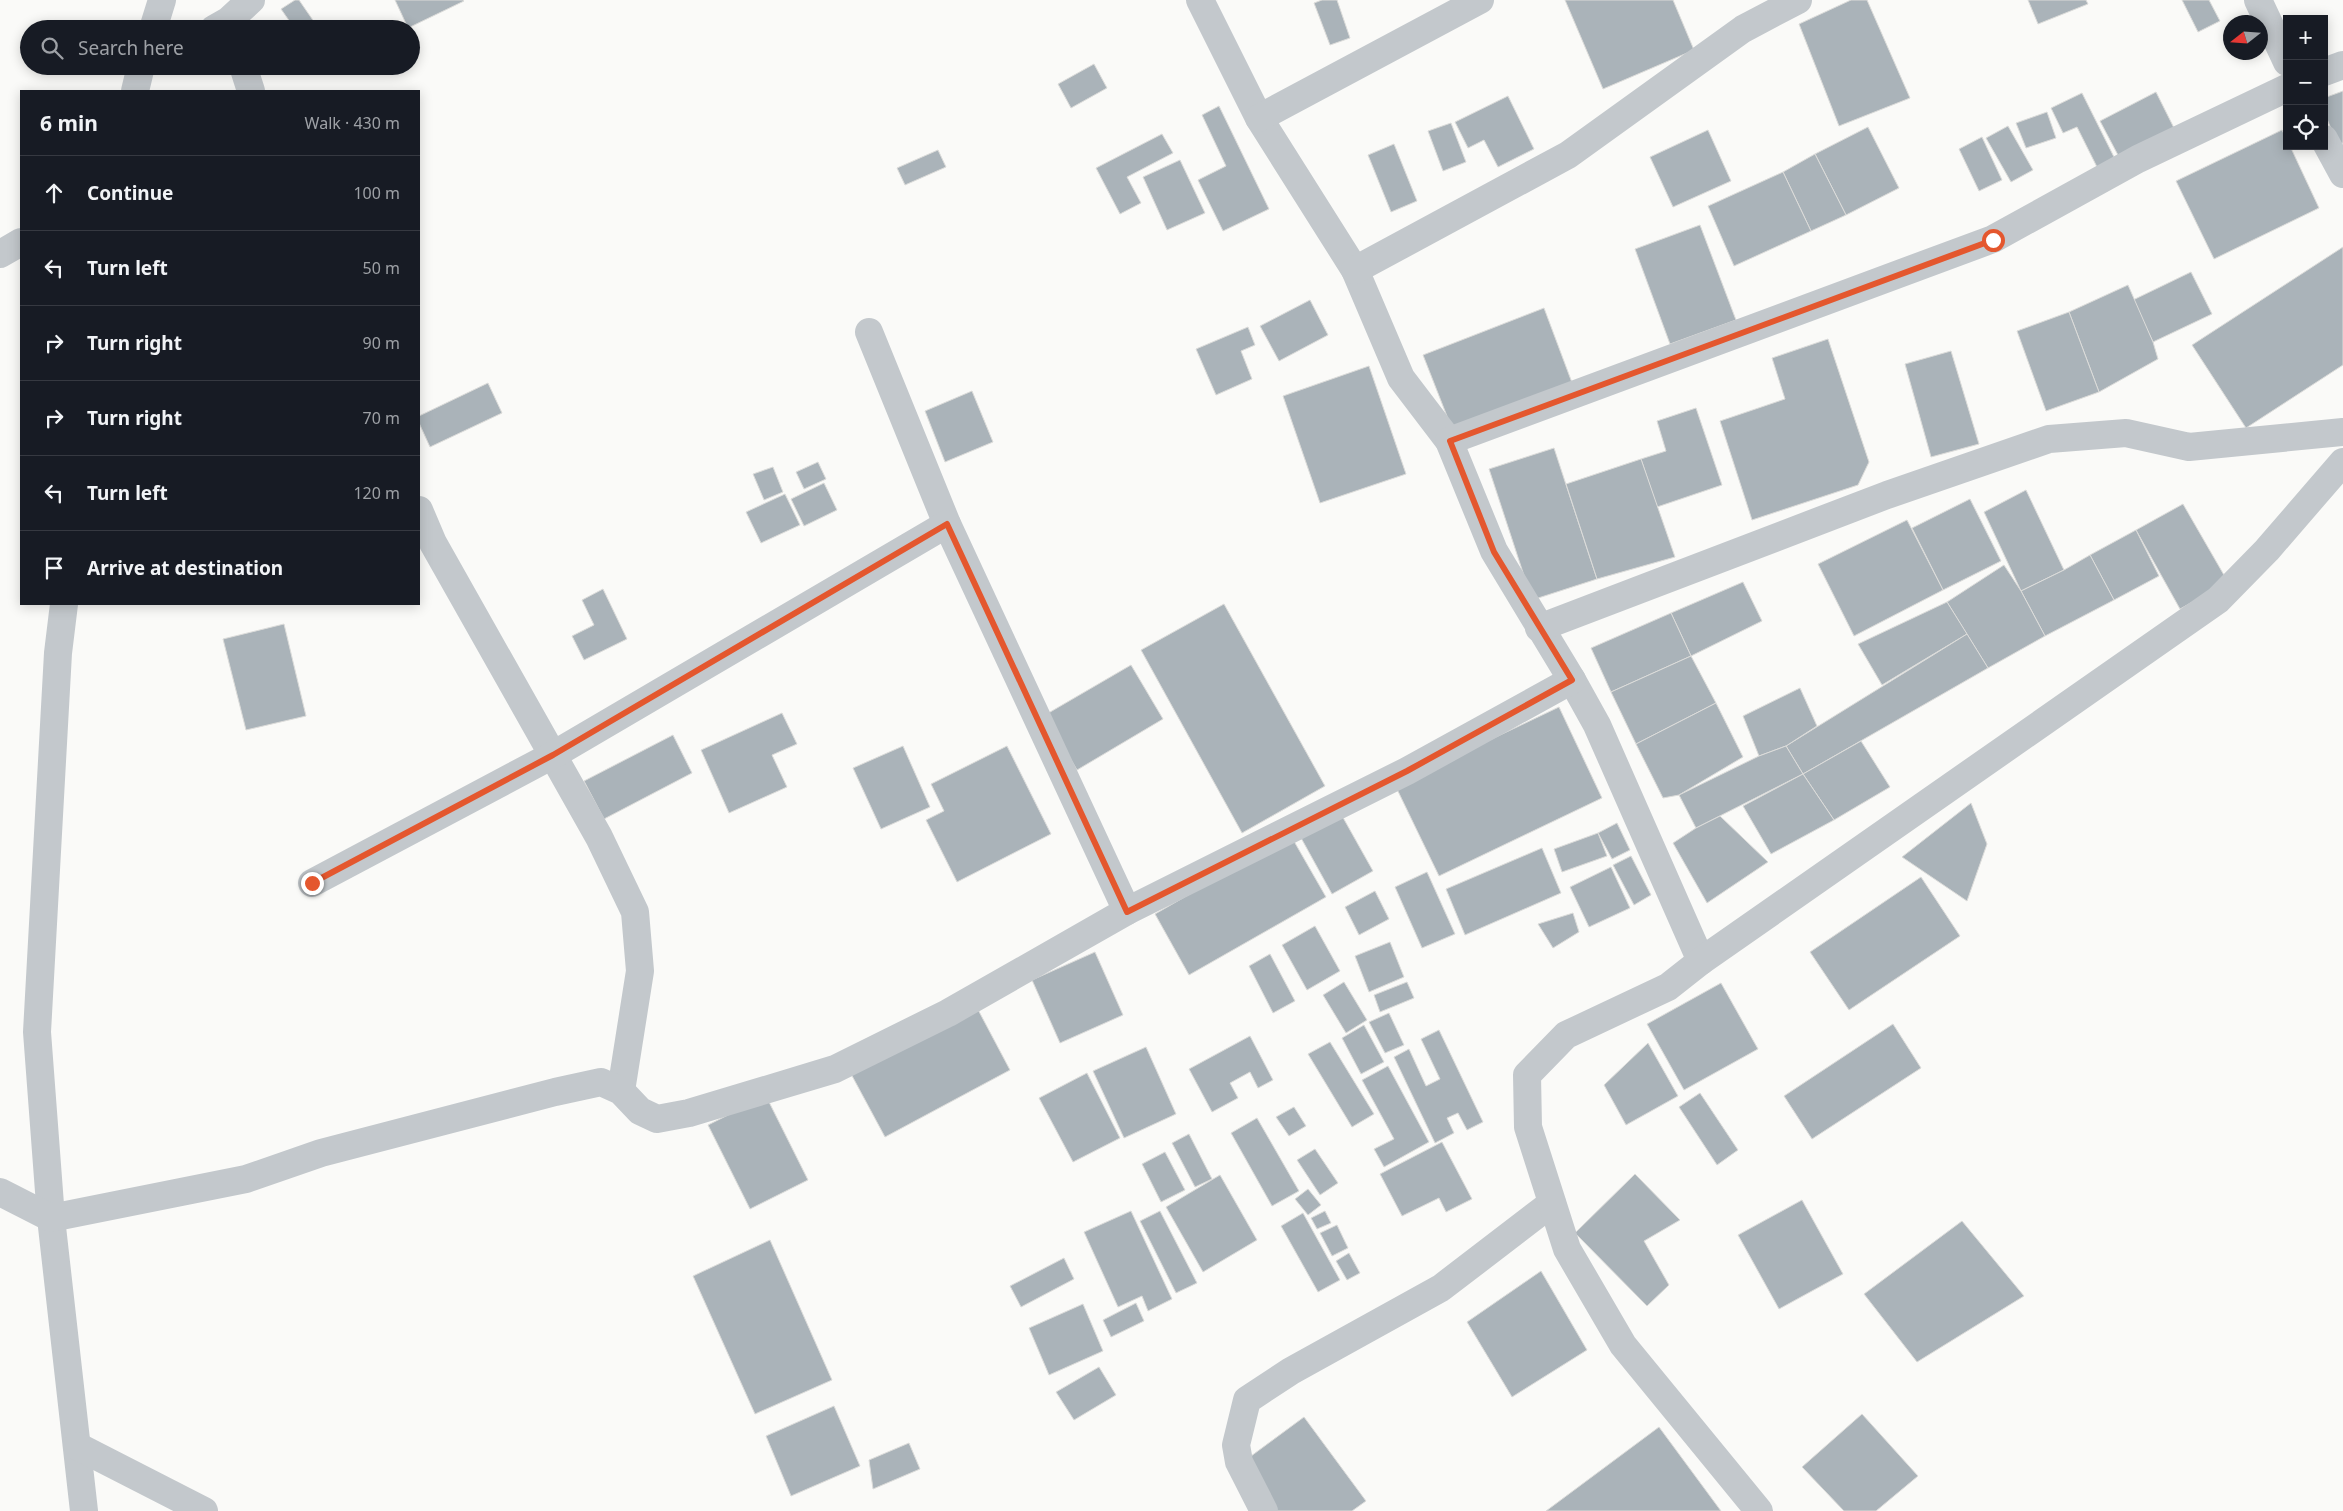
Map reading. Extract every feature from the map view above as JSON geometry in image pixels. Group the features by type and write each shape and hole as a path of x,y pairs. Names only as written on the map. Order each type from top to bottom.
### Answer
{"street":[{"path":"156,20 162,0"},
{"path":"230,20 251,0"},
{"path":"1200,0 1259,118 1355,270 1401,378 1450,441 1494,552 1572,680 1597,725 1702,961"},
{"path":"1259,118 1480,0"},
{"path":"1355,270 1568,155 1743,29 1798,0"},
{"path":"2258,0 2286,60"},
{"path":"2328,71 2343,65"},
{"path":"246,75 251,90"},
{"path":"1450,441 1993,240 2138,160 2283,90"},
{"path":"2328,146 2343,174"},
{"path":"0,254 20,243"},
{"path":"869,332 947,524 1127,912"},
{"path":"1540,628 1887,495 2049,438 2126,433 2189,447 2343,432"},
{"path":"1759,1511 1623,1345 1567,1249 1528,1127 1527,1075 1566,1035 1668,987 1702,961 2218,600 2267,550 2343,462"},
{"path":"420,513 432,543 599,837 635,912 640,971 621,1091"},
{"path":"312,883 553,755 947,524"},
{"path":"64,605 58,662 37,1032 51,1218 84,1511"},
{"path":"0,1192 51,1218 246,1179 320,1153 555,1092 601,1082 621,1091 640,1111 656,1119 689,1113 835,1069 948,1013 1127,912 1407,771 1572,680"},
{"path":"1264,1511 1239,1462 1236,1445 1247,1400 1290,1371 1441,1288 1552,1203"},
{"path":"76,1446 204,1511"}],"building":[{"path":"295,0 299,0 313,20 289,20 281,9"},
{"path":"395,0 464,1 420,22 420,20 404,20"},
{"path":"1322,0 1337,0 1350,38 1330,45 1314,3"},
{"path":"1565,0 1673,0 1694,50 1603,89"},
{"path":"1851,0 1867,0 1910,98 1839,126 1799,24"},
{"path":"2028,0 2086,0 2088,4 2038,24"},
{"path":"2182,0 2209,0 2220,21 2198,32"},
{"path":"1094,64 1107,88 1071,108 1058,84"},
{"path":"2343,91 2343,143 2338,145 2328,121 2328,97"},
{"path":"2156,92 2174,128 2119,157 2100,121"},
{"path":"2082,93 2115,159 2097,167 2077,127 2063,133 2051,108"},
{"path":"1508,96 1534,149 1498,167 1484,140 1468,148 1455,122"},
{"path":"1219,106 1269,209 1223,231 1198,180 1226,166 1202,115"},
{"path":"2047,112 2056,138 2026,148 2016,123"},
{"path":"1451,123 1466,162 1443,171 1428,131"},
{"path":"2008,126 2033,170 2011,182 1986,138"},
{"path":"1868,127 1899,188 1846,215 1815,154"},
{"path":"1708,130 1731,181 1673,207 1650,157"},
{"path":"2282,130 2283,150 2292,150 2319,208 2214,259 2176,181"},
{"path":"1162,134 1173,153 1127,177 1141,203 1120,214 1096,168"},
{"path":"1982,137 2002,180 1979,191 1959,149"},
{"path":"1394,144 1417,201 1391,212 1368,155"},
{"path":"938,150 946,167 905,185 897,168"},
{"path":"1815,154 1846,215 1811,231 1783,172"},
{"path":"1180,160 1205,213 1167,230 1143,177"},
{"path":"1783,172 1811,231 1734,266 1708,206"},
{"path":"1700,225 1736,320 1670,344 1635,249"},
{"path":"2343,247 2343,365 2246,428 2192,345"},
{"path":"2191,272 2212,314 2153,342 2133,300"},
{"path":"2128,285 2153,342 2158,359 2099,392 2069,312"},
{"path":"1310,300 1328,335 1279,361 1260,326"},
{"path":"1544,308 1574,388 1454,434 1423,355"},
{"path":"2069,312 2099,392 2046,411 2017,331"},
{"path":"1248,327 1255,345 1241,351 1252,379 1216,395 1196,349"},
{"path":"1828,339 1869,462 1858,485 1752,520 1720,421 1785,399 1772,358"},
{"path":"1951,351 1979,444 1931,457 1905,364"},
{"path":"1369,366 1406,474 1320,503 1283,396"},
{"path":"488,383 502,413 430,447 420,425 420,416"},
{"path":"972,391 993,442 945,462 925,411"},
{"path":"1696,408 1722,485 1657,507 1641,459 1666,451 1657,421"},
{"path":"1554,448 1597,579 1532,600 1489,469"},
{"path":"1641,459 1675,557 1597,579 1566,484"},
{"path":"818,462 826,479 804,489 796,472"},
{"path":"773,467 783,492 764,500 753,474"},
{"path":"824,483 837,510 804,526 791,499"},
{"path":"2026,490 2064,570 2021,591 1984,512"},
{"path":"785,494 800,525 761,543 746,512"},
{"path":"1970,499 2001,561 1943,590 1912,528"},
{"path":"2183,504 2228,582 2180,609 2136,530"},
{"path":"1907,520 1943,590 1854,636 1818,564"},
{"path":"2136,530 2159,576 2114,600 2090,555"},
{"path":"2090,555 2114,600 2045,636 2021,591"},
{"path":"2004,565 2021,591 2045,636 1988,668 1947,602"},
{"path":"1743,582 1762,621 1691,656 1671,613"},
{"path":"603,589 627,639 584,660 572,636 594,625 582,600"},
{"path":"1947,602 1967,634 1882,685 1858,644"},
{"path":"1224,604 1325,786 1242,833 1141,650"},
{"path":"1671,613 1691,656 1611,692 1591,648"},
{"path":"284,624 306,716 246,730 223,639"},
{"path":"1967,634 1988,668 1803,774 1786,746"},
{"path":"1691,656 1716,703 1636,744 1611,692"},
{"path":"1131,665 1163,719 1077,770 1045,715"},
{"path":"1800,688 1817,726 1786,746 1759,756 1743,716"},
{"path":"1716,703 1743,757 1679,795 1663,798 1636,744"},
{"path":"1559,707 1602,798 1439,876 1395,785"},
{"path":"782,713 797,744 772,755 787,787 729,813 701,750"},
{"path":"673,735 692,773 604,819 584,781"},
{"path":"1861,741 1890,787 1834,820 1803,774"},
{"path":"903,746 930,807 881,829 853,768"},
{"path":"1007,746 1051,834 957,882 926,820 944,811 931,784"},
{"path":"1786,746 1803,774 1696,828 1679,795 1759,756"},
{"path":"1803,774 1834,820 1771,854 1743,806"},
{"path":"1971,803 1987,844 1967,901 1902,857"},
{"path":"1341,814 1373,871 1332,894 1300,836"},
{"path":"1720,816 1768,862 1707,903 1673,843 1696,828"},
{"path":"1617,823 1630,850 1612,859 1598,833"},
{"path":"1598,833 1607,856 1562,872 1554,849"},
{"path":"1291,836 1326,897 1189,975 1155,914"},
{"path":"1542,848 1561,893 1465,935 1446,889"},
{"path":"1631,856 1651,895 1634,905 1613,865"},
{"path":"1611,867 1630,908 1589,927 1570,887"},
{"path":"1427,872 1455,934 1422,948 1395,887"},
{"path":"1921,877 1960,936 1849,1010 1810,952"},
{"path":"1375,891 1389,919 1359,935 1345,907"},
{"path":"1573,913 1579,932 1553,948 1538,924"},
{"path":"1315,926 1340,971 1307,990 1282,945"},
{"path":"1390,942 1404,977 1369,992 1355,956"},
{"path":"1095,952 1123,1015 1060,1043 1032,980"},
{"path":"1270,954 1295,1001 1273,1013 1249,966"},
{"path":"1344,982 1367,1020 1346,1033 1323,995"},
{"path":"1407,982 1414,998 1380,1012 1374,995"},
{"path":"1721,983 1758,1049 1684,1090 1647,1024"},
{"path":"975,1004 1010,1070 885,1137 850,1072"},
{"path":"1389,1013 1404,1045 1385,1053 1369,1022"},
{"path":"1893,1024 1921,1068 1812,1139 1784,1096"},
{"path":"1364,1025 1384,1062 1361,1074 1342,1038"},
{"path":"1439,1030 1483,1122 1467,1130 1458,1113 1447,1118 1454,1133 1435,1143 1394,1057 1409,1049 1426,1086 1440,1079 1421,1039"},
{"path":"1250,1036 1273,1080 1258,1088 1250,1072 1230,1083 1238,1098 1212,1112 1189,1069"},
{"path":"1330,1042 1374,1114 1352,1127 1308,1054"},
{"path":"1648,1043 1678,1096 1626,1125 1604,1085"},
{"path":"1146,1047 1176,1114 1124,1138 1093,1071"},
{"path":"1388,1066 1429,1142 1384,1167 1374,1149 1394,1139 1362,1080"},
{"path":"1087,1073 1120,1138 1073,1162 1039,1098"},
{"path":"1700,1093 1738,1150 1717,1165 1679,1107"},
{"path":"766,1096 808,1180 750,1209 708,1125"},
{"path":"1294,1107 1306,1126 1289,1136 1276,1117"},
{"path":"1257,1118 1299,1191 1272,1206 1231,1133"},
{"path":"1189,1134 1212,1179 1195,1187 1172,1143"},
{"path":"1442,1142 1472,1199 1446,1212 1439,1198 1402,1216 1380,1174"},
{"path":"1315,1149 1338,1183 1320,1195 1297,1160"},
{"path":"1165,1152 1185,1190 1161,1202 1142,1164"},
{"path":"1635,1174 1680,1220 1644,1241 1669,1285 1647,1306 1575,1233"},
{"path":"1220,1175 1257,1240 1203,1272 1166,1207"},
{"path":"1308,1189 1321,1205 1308,1215 1295,1199"},
{"path":"1802,1200 1843,1274 1779,1309 1738,1235"},
{"path":"1131,1211 1172,1299 1148,1311 1142,1296 1118,1307 1084,1232"},
{"path":"1160,1211 1197,1283 1176,1293 1140,1221"},
{"path":"1325,1211 1331,1223 1317,1229 1311,1218"},
{"path":"1303,1213 1340,1280 1318,1292 1281,1226"},
{"path":"1962,1221 2024,1296 1917,1362 1864,1294"},
{"path":"1337,1225 1348,1248 1332,1256 1320,1233"},
{"path":"770,1240 832,1380 755,1414 693,1276"},
{"path":"1349,1253 1360,1273 1347,1280 1336,1261"},
{"path":"1064,1258 1074,1279 1021,1307 1010,1286"},
{"path":"1541,1271 1587,1350 1512,1397 1467,1322"},
{"path":"1136,1303 1144,1321 1111,1337 1103,1320"},
{"path":"1083,1304 1103,1351 1049,1375 1029,1328"},
{"path":"1099,1367 1116,1395 1074,1420 1056,1392"},
{"path":"834,1406 860,1466 791,1496 766,1436"},
{"path":"1862,1414 1918,1476 1876,1511 1844,1511 1802,1467"},
{"path":"1304,1417 1366,1501 1352,1511 1271,1511 1243,1462"},
{"path":"1659,1427 1721,1511 1546,1511"},
{"path":"909,1443 920,1469 873,1489 869,1460"}],"route":[{"path":"312,883 553,755 947,524 1127,912 1407,771 1572,680 1494,552 1450,441 1993,240"}]}
